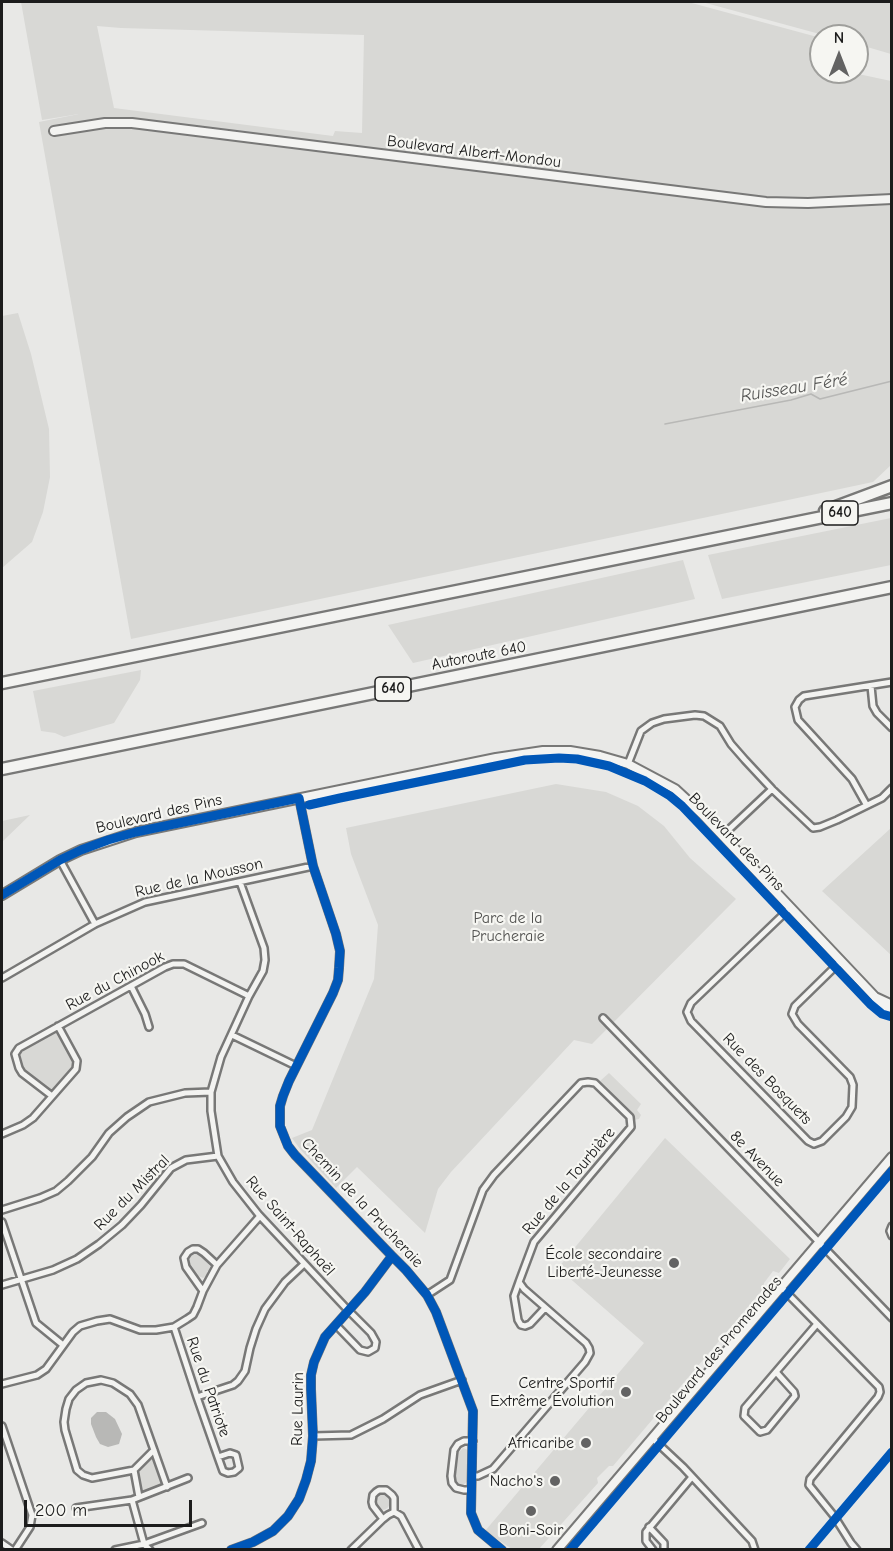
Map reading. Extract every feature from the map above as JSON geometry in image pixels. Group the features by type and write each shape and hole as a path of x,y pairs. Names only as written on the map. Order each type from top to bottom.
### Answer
{"highway":[{"path":"788,524 891,486"},
{"name":"640","path":"2,683 891,503"},
{"name":"Autoroute 640","path":"2,769 891,587"}],"street":[{"name":"Boulevard Albert-Mondou","path":"54,131 98,123 123,122 766,202 816,203 891,199"},
{"path":"866,804 852,778 798,720 795,707 804,696 891,682"},
{"path":"871,686 873,706 891,728"},
{"path":"628,764 641,731 652,723 664,719 695,715 704,716 720,726 731,744 772,789 813,828 837,820 882,798 891,788"},
{"name":"Boulevard des Pins","path":"2,895 81,850 136,832 496,758 543,751 587,753 628,764 675,789 702,813 875,998 891,1005"},
{"path":"722,836 772,789"},
{"name":"Chemin de la Prucheraie","path":"299,798 313,866 340,951 338,980 289,1081 280,1106 280,1126 288,1146 295,1155 406,1270 427,1295 436,1312 473,1411 471,1513 478,1530 502,1550"},
{"path":"60,860 95,924"},
{"name":"Rue de la Mousson","path":"2,978 95,924 145,902 313,866"},
{"name":"Rue Saint-Raphaël","path":"240,882 264,948 265,960 263,970 221,1057 211,1092 211,1111 218,1156 233,1182 260,1216 371,1333 376,1342 375,1348 368,1352 360,1350 336,1325"},
{"name":"Rue des Bosquets","path":"790,908 691,1003 687,1012 691,1021 808,1141 814,1144 822,1141 846,1117 852,1107 853,1085 850,1077 798,1024 793,1010 841,962"},
{"name":"Rue du Chinook","path":"52,1096 22,1073 15,1054 19,1048 165,967 178,963 191,967 249,996"},
{"path":"131,986 149,1027"},
{"path":"875,998 881,1007 891,1011"},
{"name":"8e Avenue","path":"603,1018 891,1318"},
{"name":"Rue du Chinook","path":"2,1134 33,1118 72,1075 77,1061 58,1026"},
{"path":"232,1035 296,1066"},
{"name":"Rue de la Tourbière","path":"427,1295 450,1280 483,1190 494,1175 581,1083 595,1083 630,1117 631,1127 534,1242 514,1296 518,1320 521,1325 530,1324 545,1308"},
{"path":"2,1210 56,1191 92,1157 109,1133 149,1102 185,1093 211,1092"},
{"name":"Rue du Mistral","path":"2,1286 53,1270 77,1259 122,1225 171,1168 186,1160 218,1156"},
{"name":"Boulevard des Promenades","path":"557,1550 891,1157"},
{"path":"2,1384 37,1375 46,1369 80,1326 110,1320 140,1330 156,1330 174,1327 187,1320 192,1315 217,1265 260,1216"},
{"path":"2,1222 36,1323 63,1345"},
{"path":"891,1226 891,1236"},
{"path":"203,1291 186,1267 184,1258 188,1252 198,1249 217,1265"},
{"name":"Rue Laurin","path":"231,1550 273,1531 288,1516 299,1499 311,1461 313,1436 311,1375 314,1362 325,1337 365,1292 392,1256"},
{"path":"197,1397 238,1381 245,1371 253,1339 265,1309 285,1282 304,1264"},
{"path":"473,1476 493,1469 585,1362 590,1353 586,1343 524,1289 519,1282"},
{"path":"781,1287 879,1387 878,1397 810,1479 809,1485 857,1550"},
{"path":"776,1372 795,1396 767,1430 760,1432 744,1416 745,1408 776,1372 818,1324"},
{"name":"Rue du Patriote","path":"174,1327 223,1471 234,1472 239,1468 236,1455 230,1453 218,1456"},
{"path":"154,1450 134,1470 92,1478 83,1475 77,1470 65,1430 64,1422 69,1399 86,1383 101,1380 113,1383 130,1394 138,1405 154,1450 166,1487"},
{"path":"313,1436 351,1435 383,1419 420,1395 462,1380"},
{"path":"2,1426 32,1515 30,1527 13,1550 2,1543"},
{"path":"652,1438 679,1462 752,1541 755,1550"},
{"path":"471,1490 456,1488 451,1476 454,1450 464,1441 473,1441"},
{"path":"2,1449 9,1448"},
{"path":"134,1470 140,1497"},
{"path":"653,1550 645,1537 649,1527 692,1477"},
{"path":"76,1508 132,1500 188,1478"},
{"path":"383,1519 373,1506 372,1498 376,1492 383,1490 390,1492 394,1498 394,1512"},
{"path":"132,1500 143,1547"},
{"path":"351,1550 383,1519 394,1512"},
{"path":"394,1512 401,1516 419,1550"},
{"path":"115,1550 143,1547 202,1522"},
{"path":"649,1527 664,1543 664,1550"},
{"path":"143,1547 150,1550"}],"shaded area":[{"path":"21,2 688,2 809,35 809,84 869,84 869,76 891,81 891,465 873,482 131,639 39,122 79,114 42,120","holes":["97,26 364,35 362,133 335,131 333,136 114,108"]},
{"path":"702,2 891,2 891,54 869,48 869,24 809,24 809,31"},
{"path":"18,313 31,354 49,429 50,477 43,512 32,542 2,568 2,316"},
{"path":"891,518 891,565 722,599 708,555"},
{"path":"683,560 695,599 413,663 388,625"},
{"path":"141,670 140,680 114,723 64,737 41,731 33,691"},
{"name":"Parc de la Prucheraie","path":"556,784 606,792 638,806 664,826 690,858 736,899 592,1044 574,1040 451,1172 438,1189 425,1233 357,1167 336,1188 292,1138 312,1130 374,979 378,925 351,854 346,828"},
{"path":"30,815 2,842 2,821"},
{"path":"891,828 891,955 822,891"},
{"path":"58,1026 77,1065 52,1096 22,1073 16,1062 19,1048"},
{"path":"609,1073 641,1104 637,1110 641,1115 639,1119 634,1120 600,1081"},
{"name":"École secondaire Liberté-Jeunesse","path":"665,1138 790,1259 779,1273 773,1271 764,1283 764,1288 613,1466 609,1466 597,1478 598,1483 539,1549 512,1549 485,1531 644,1343 558,1268"},
{"path":"196,1252 210,1266 209,1272 207,1271 207,1275 203,1278 196,1275 188,1263 190,1253"},
{"path":"97,1412 106,1412 115,1419 122,1434 119,1444 108,1447 100,1444 91,1424 91,1418"},
{"path":"463,1448 468,1450 468,1481 459,1486 455,1480 459,1452"},
{"path":"154,1450 167,1487 139,1497 134,1470"},
{"path":"382,1494 388,1496 390,1502 388,1508 382,1510 376,1508 374,1502 376,1496"}],"waterway":[{"name":"Ruisseau Féré","path":"665,424 791,400 811,394 820,399 892,381"}],"cycle path":[{"path":"309,805 525,760 577,759 609,766 645,781 682,806 870,1004 882,1014 892,1017"},
{"path":"2,895 60,860 108,840 299,798 313,866 340,951 338,980 283,1096 280,1106 280,1126 288,1146 295,1155 406,1270 427,1295 436,1312 473,1411 471,1513 478,1530 502,1550"},
{"path":"570,1550 892,1171"},
{"path":"231,1550 273,1531 288,1516 299,1499 311,1461 313,1436 311,1375 314,1362 325,1337 365,1292 392,1256"},
{"path":"809,1550 892,1452"}],"place":[{"name":"École secondaire Liberté-Jeunesse","path":"674,1263"},
{"name":"Centre Sportif Extrême Évolution","path":"626,1392"},
{"name":"Africaribe","path":"586,1443"},
{"name":"Nacho's","path":"555,1481"},
{"name":"Boni-Soir","path":"531,1511"}]}
